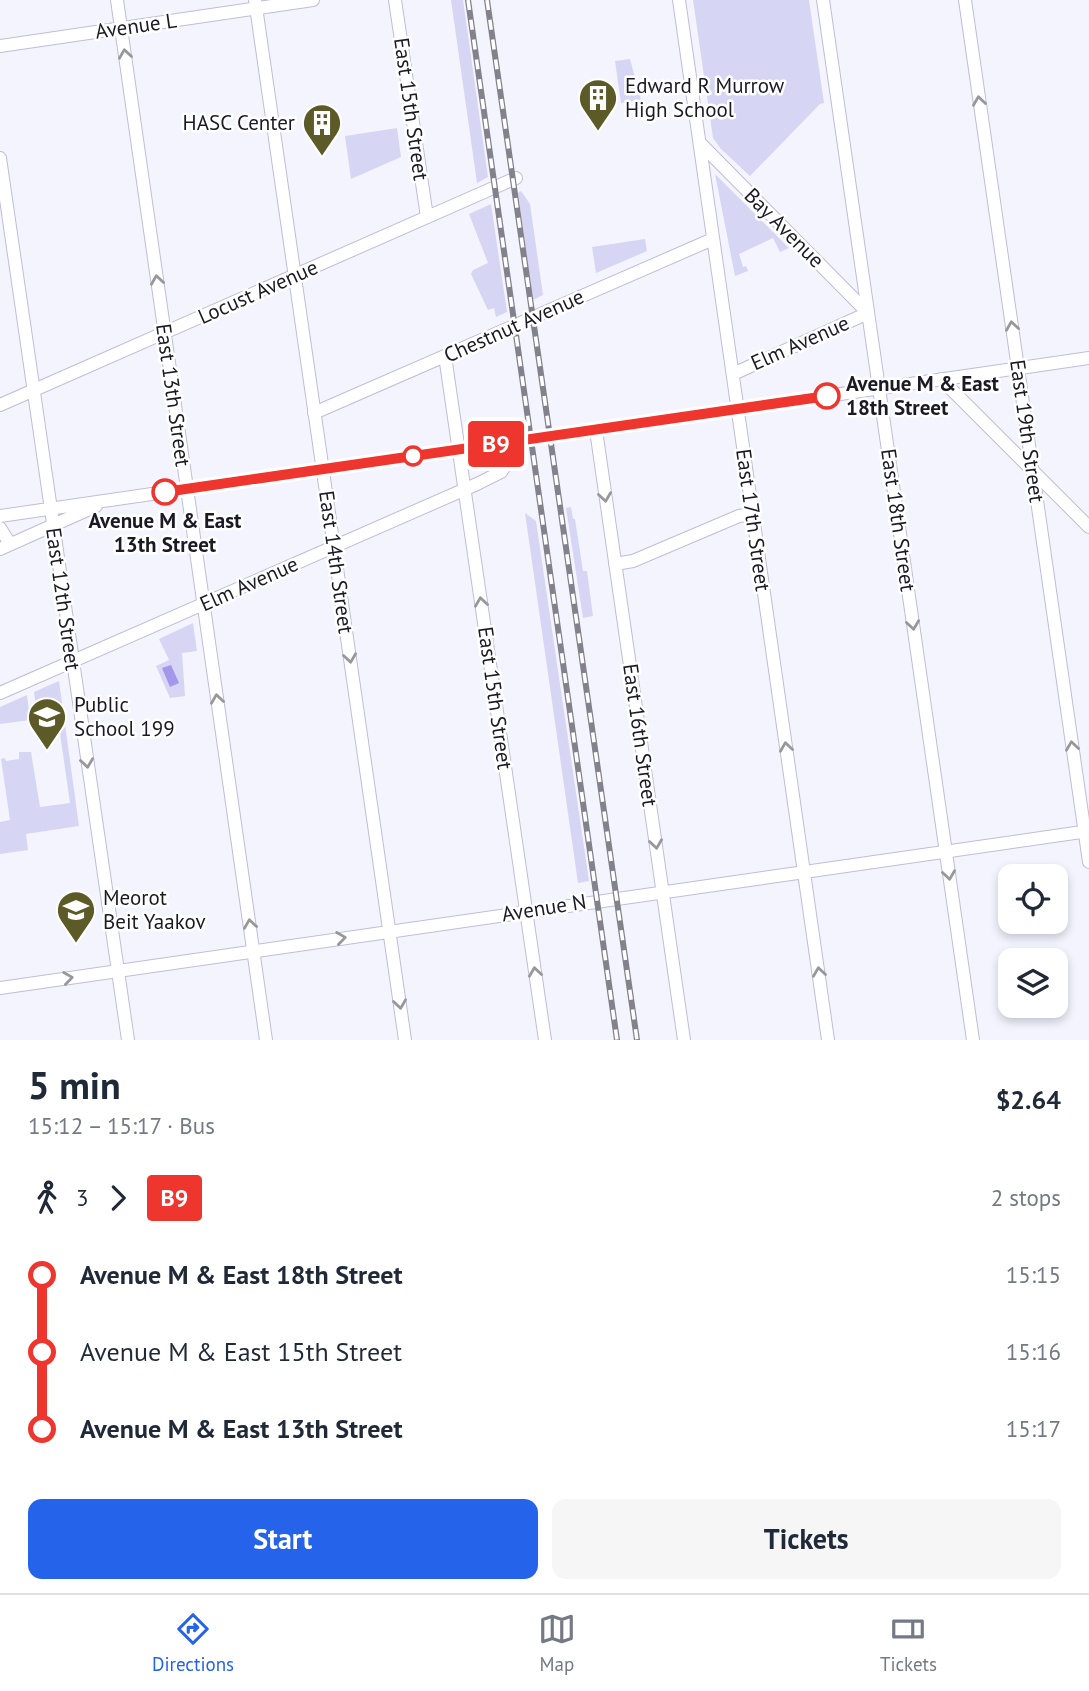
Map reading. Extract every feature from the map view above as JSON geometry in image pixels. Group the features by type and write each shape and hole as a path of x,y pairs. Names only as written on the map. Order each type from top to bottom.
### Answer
{"street":[{"name":"East 13th Street","path":"117,0 266,1040"},
{"name":"Avenue L","path":"0,46 256,4 313,0"},
{"name":"East 15th Street","path":"395,0 427,217"},
{"name":"East 17th Street","path":"679,0 828,1040"},
{"name":"East 18th Street","path":"823,0 973,1040"},
{"name":"East 19th Street","path":"965,0 1087,831 1089,862"},
{"name":"East 14th Street","path":"256,4 405,1040"},
{"name":"Bay Avenue","path":"699,142 868,313"},
{"name":"East 12th Street","path":"0,158 128,1040"},
{"name":"Locust Avenue","path":"0,405 516,178"},
{"name":"Chestnut Avenue","path":"314,412 713,239"},
{"name":"Elm Avenue","path":"733,373 868,313"},
{"name":"East 15th Street","path":"445,356 545,1040"},
{"path":"0,516 1089,358"},
{"path":"941,379 1089,527"},
{"name":"East 16th Street","path":"596,430 684,1040"},
{"name":"Elm Avenue","path":"0,693 501,472 523,440"},
{"path":"0,528 5,546 110,500"},
{"path":"615,564 633,561 739,516 752,514"},
{"name":"Avenue N","path":"0,988 1087,831"}],"shaded area":[{"path":"451,0 463,0 488,177 477,183"},
{"path":"693,0 809,0 824,103 750,176 713,138"},
{"path":"630,59 641,100 621,103 615,61"},
{"path":"397,128 401,157 351,179 345,136"},
{"path":"715,174 789,248 780,252 773,238 739,254 743,267 746,266 748,271 735,276"},
{"path":"521,191 530,204 543,295 533,300 518,193"},
{"path":"491,204 507,312 496,317 494,308 488,310 471,274 473,270 488,263 469,214"},
{"path":"645,239 647,251 596,273 592,247"},
{"path":"571,507 583,571 587,571 593,616 583,618 566,508"},
{"path":"525,513 536,521 589,881 578,883"},
{"path":"193,623 197,651 182,653 185,696 170,698 156,666 169,660 159,639"},
{"path":"171,665 179,683 170,687 162,668"},
{"path":"59,681 79,826 26,834 28,850 0,854 0,822 10,820 1,759 19,759 19,752 31,752 40,807 70,803 56,705 36,708 34,692"},
{"path":"27,695 30,720 0,724 0,707"}],"railway":[{"path":"468,0 617,1040"},
{"path":"487,0 637,1040"}],"bus line":[{"name":"B9","path":"165,492 827,396"}],"place":[{"name":"Edward R Murrow High School","path":"598,132"},
{"name":"HASC Center","path":"322,157"},
{"name":"Avenue M & East 18th Street","path":"827,396"},
{"name":"Avenue M & East 13th Street","path":"165,492"},
{"name":"Public School 199","path":"47,751"},
{"name":"Meorot Beit Yaakov","path":"76,944"}]}
